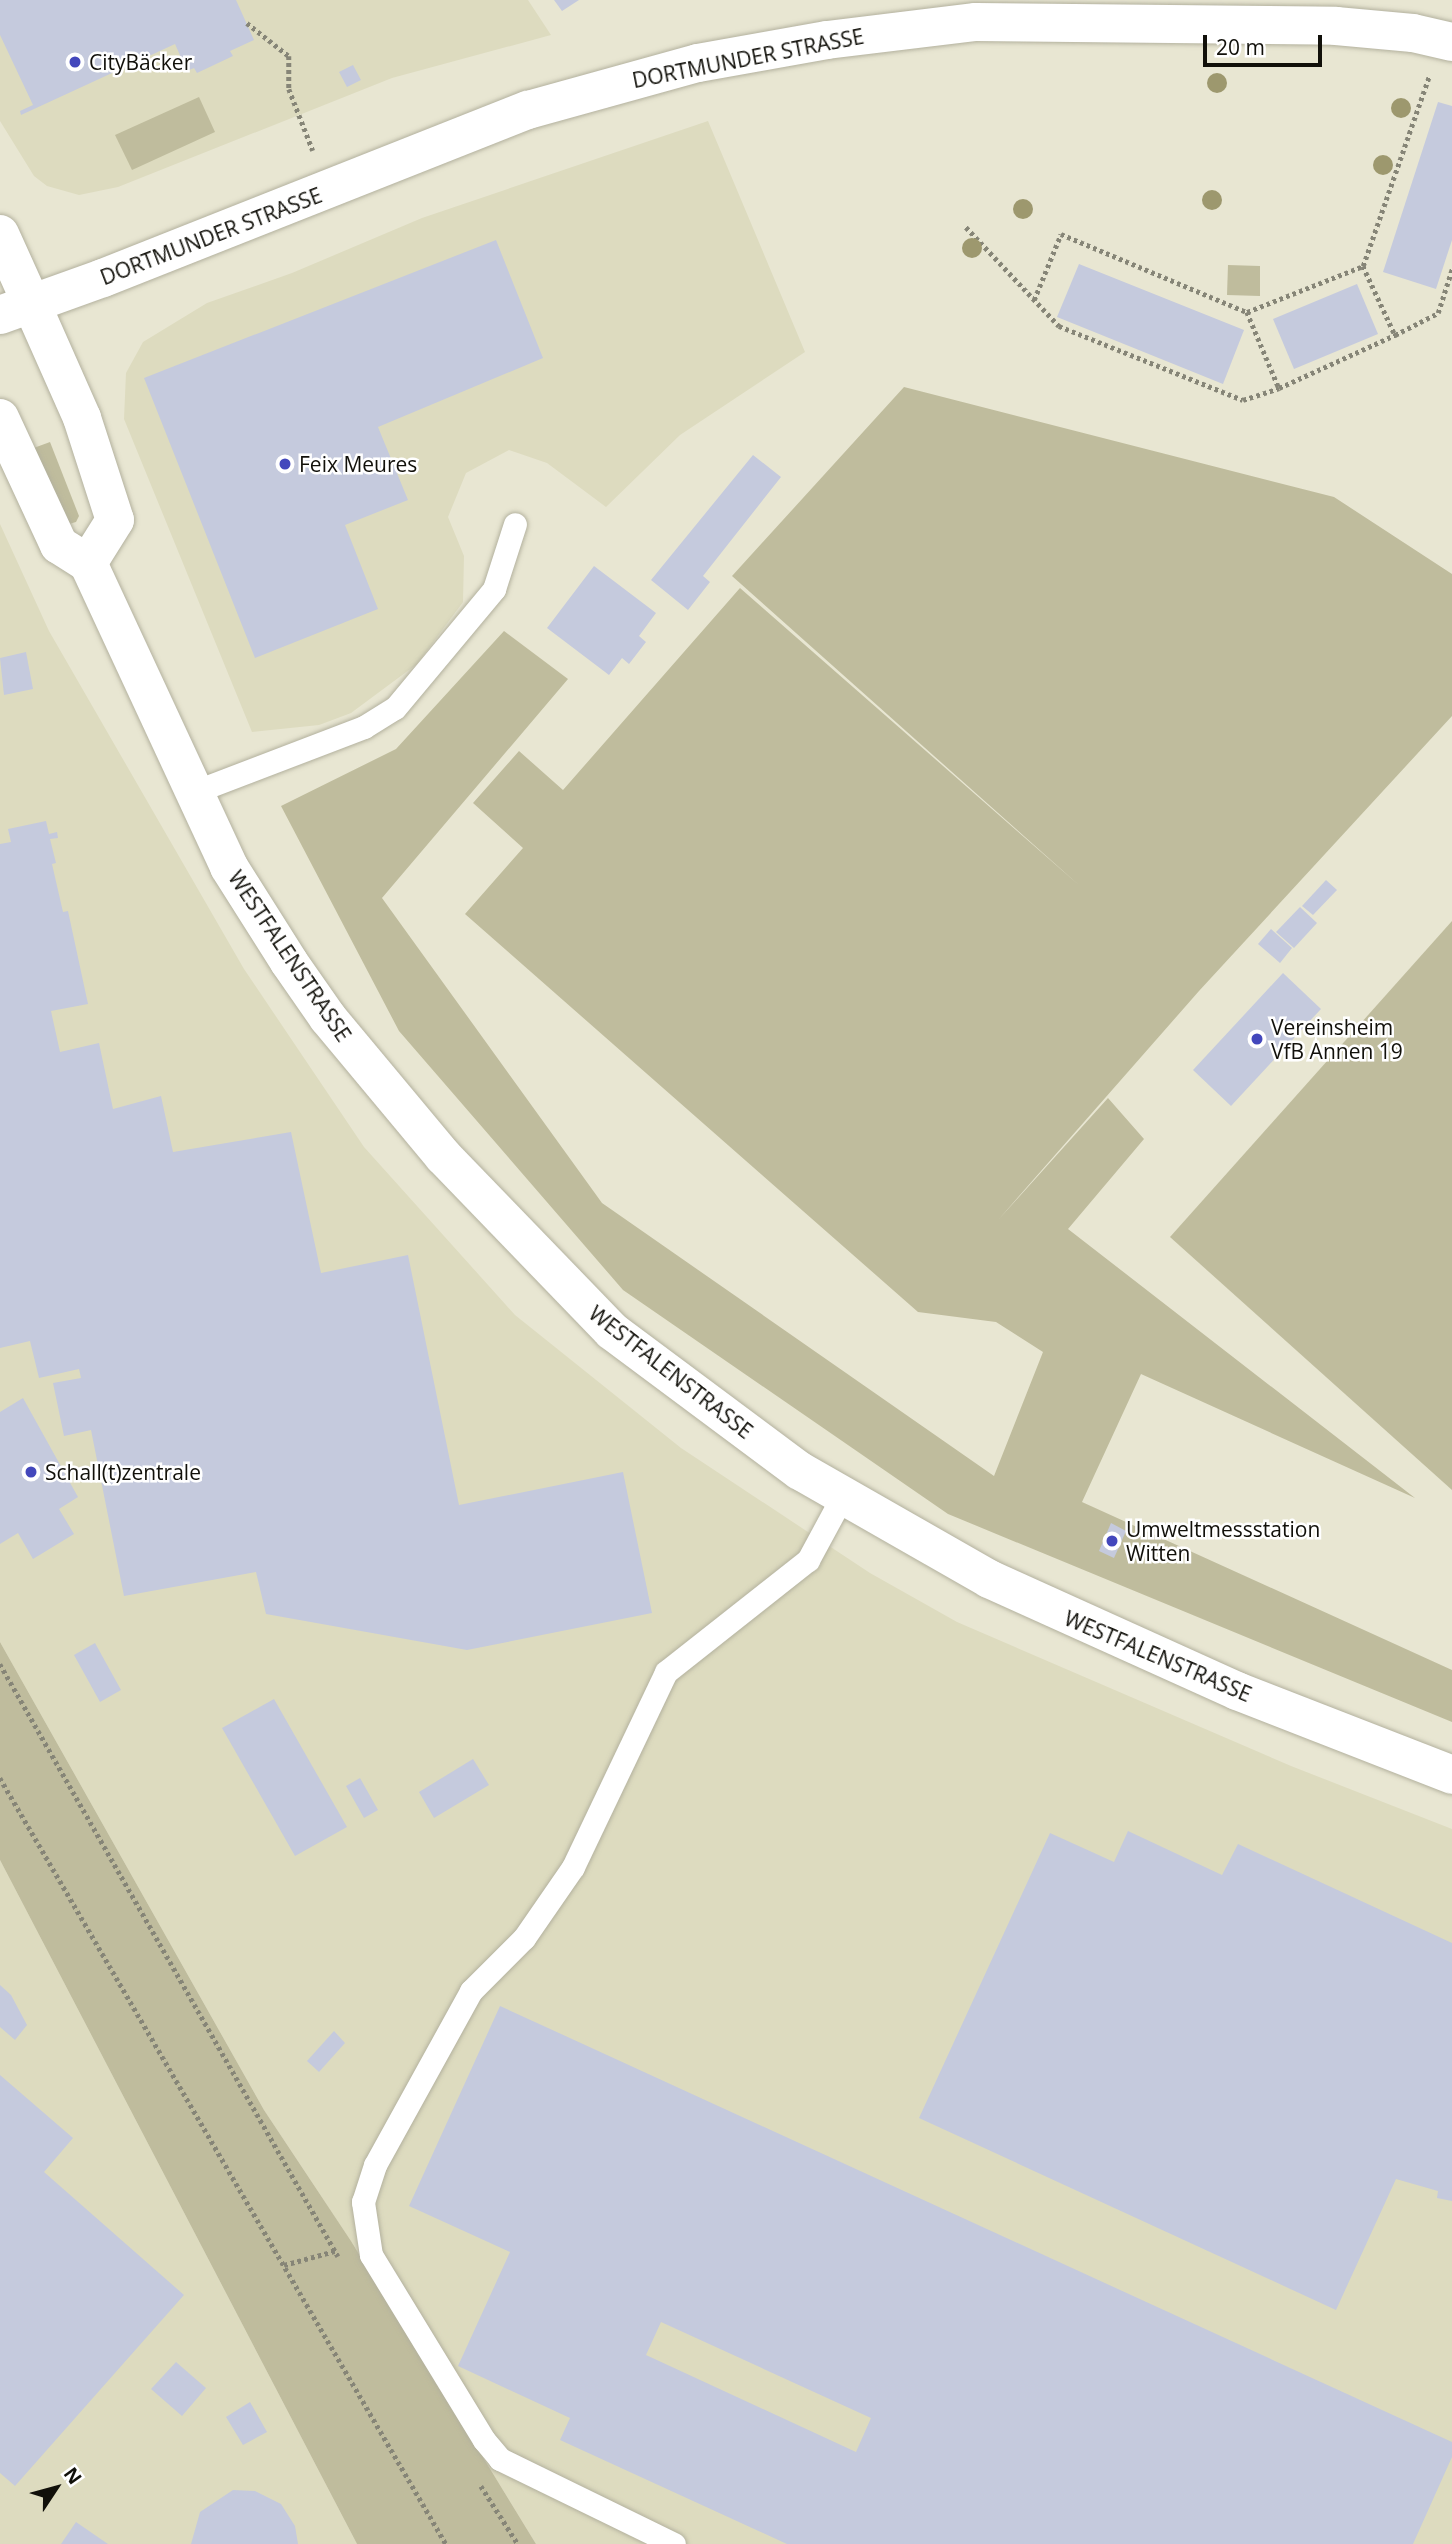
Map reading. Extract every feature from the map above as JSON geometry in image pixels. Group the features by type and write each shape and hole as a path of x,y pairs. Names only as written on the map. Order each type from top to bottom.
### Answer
{"street":[{"name":"DORTMUNDER STRASSE","path":"16,310 541,106 674,68 827,40 976,22 1150,21 1336,26 1446,41"},
{"path":"0,234 16,310 82,418 115,520 88,563 59,545 0,418"},
{"name":"WESTFALENSTRASSE","path":"88,563 229,867 289,961 328,1018 443,1156 612,1331 724,1416 842,1497 1059,1614 1379,1749 1452,1775"}],"lane":[{"path":"194,792 364,727 395,708 494,589 515,524"},
{"path":"674,2544 521,2472 484,2440 371,2255 363,2202 375,2165 471,1991 524,1938 573,1867 666,1671 808,1560 842,1497"}],"path":[{"path":"247,23 289,56 289,89 328,190"},
{"path":"1395,335 1363,266 1446,41"},
{"path":"966,227 1059,327 1243,400 1279,388 1438,313 1452,269"},
{"path":"1034,300 1061,234 1247,312 1363,266"},
{"path":"1247,312 1279,388"},
{"path":"0,1664 342,2263"},
{"path":"0,1778 446,2544"},
{"path":"284,2265 335,2252"},
{"path":"474,2474 518,2544"}],"shaded area":[{"path":"0,0 528,0 551,35 392,78 118,187 79,195 47,186 34,176 0,121"},
{"path":"199,97 215,132 132,170 115,135"},
{"path":"708,121 805,352 680,435 606,507 547,463 509,450 466,473 448,517 464,556 463,602 417,664 351,713 319,725 252,732 124,419 126,373 143,342 207,303 292,273 422,218"},
{"path":"1228,265 1260,266 1260,296 1227,295"},
{"path":"904,387 1334,497 1452,574 1452,716 1199,991 999,1219 1108,1098 1144,1139 1068,1229 1415,1498 1141,1374 1082,1502 1452,1670 1452,1722 948,1514 623,1290 399,1031 281,806 396,749 504,631 568,679 382,898 602,1203 994,1476 1043,1352 996,1322 918,1312 465,914 523,848 473,803 519,751 563,790 740,588 1080,886 732,576"},
{"path":"50,442 79,516 76,522 69,524 31,449"},
{"path":"0,524 49,631 244,969 364,1147 515,1315 681,1448 870,1573 957,1622 1291,1766 1452,1829 1452,2544 536,2544 351,2241 264,2110 0,1642"},
{"path":"1452,921 1452,1490 1170,1237"},
{"path":"0,1642 264,2110 351,2241 536,2544 357,2544 0,1860"},
{"path":"0,1860 357,2544 0,2544"}],"building":[{"name":"CityBäcker","path":"0,0 236,0 254,40 230,51 233,56 197,73 194,68 187,71 175,44 21,115 20,111 33,105 0,35"},
{"path":"554,0 579,0 562,11"},
{"path":"353,65 361,80 347,87 339,72"},
{"path":"1438,102 1452,106 1452,240 1436,289 1383,272"},
{"name":"Feix Meures","path":"496,240 543,358 378,427 408,500 345,525 378,609 255,658 144,378"},
{"path":"1079,264 1244,330 1223,384 1057,317"},
{"path":"1357,284 1378,334 1294,369 1273,319"},
{"path":"753,455 781,477 703,576 710,582 688,610 651,580"},
{"path":"594,566 656,613 639,636 646,642 629,664 622,658 609,675 547,628"},
{"path":"26,652 33,689 4,695 0,658"},
{"path":"46,821 49,834 57,832 58,838 50,839 56,863 52,864 63,912 68,911 88,1004 51,1011 60,1052 99,1043 113,1109 161,1096 173,1152 291,1132 321,1273 408,1255 459,1505 623,1472 652,1613 467,1650 266,1614 256,1572 124,1596 91,1430 64,1436 53,1383 81,1378 79,1369 39,1378 30,1341 0,1348 0,844 11,842 8,829"},
{"path":"1326,880 1337,890 1313,915 1302,906"},
{"path":"1300,907 1317,923 1294,948 1276,932"},
{"path":"1271,929 1292,948 1280,963 1258,944"},
{"name":"Vereinsheim VfB Annen 19","path":"1283,973 1321,1009 1231,1106 1193,1070"},
{"name":"Schall(t)zentrale","path":"23,1398 78,1497 59,1509 74,1534 33,1559 18,1533 0,1544 0,1412"},
{"name":"Umweltmessstation Witten","path":"1111,1523 1126,1531 1114,1558 1099,1551"},
{"path":"95,1643 121,1690 100,1702 74,1655"},
{"path":"274,1699 347,1827 295,1856 222,1728"},
{"path":"473,1759 489,1785 434,1818 419,1792"},
{"path":"360,1778 378,1810 364,1818 346,1786"},
{"path":"1128,1831 1222,1875 1238,1844 1452,1943 1452,2201 1437,2198 1438,2191 1396,2179 1336,2310 919,2118 1050,1833 1114,1862"},
{"path":"0,1985 11,1995 27,2025 15,2040 0,2027"},
{"path":"500,2006 1452,2442 1452,2457 1413,2544 787,2544 560,2440 570,2418 458,2366 510,2252 409,2206","holes":["661,2322 871,2418 856,2452 646,2355"]},
{"path":"334,2031 345,2043 319,2072 307,2061"},
{"path":"0,2075 73,2138 44,2172 184,2295 15,2486 0,2473"},
{"path":"176,2362 206,2388 182,2416 151,2389"},
{"path":"250,2402 267,2432 243,2445 226,2417"},
{"path":"233,2490 255,2491 281,2504 295,2526 298,2544 191,2544 200,2512"},
{"path":"76,2522 108,2544 61,2544"}],"place":[{"name":"CityBäcker","path":"75,62"},
{"name":"Feix Meures","path":"285,464"},
{"name":"Vereinsheim VfB Annen 19","path":"1257,1039"},
{"name":"Schall(t)zentrale","path":"31,1472"},
{"name":"Umweltmessstation Witten","path":"1112,1541"}]}
